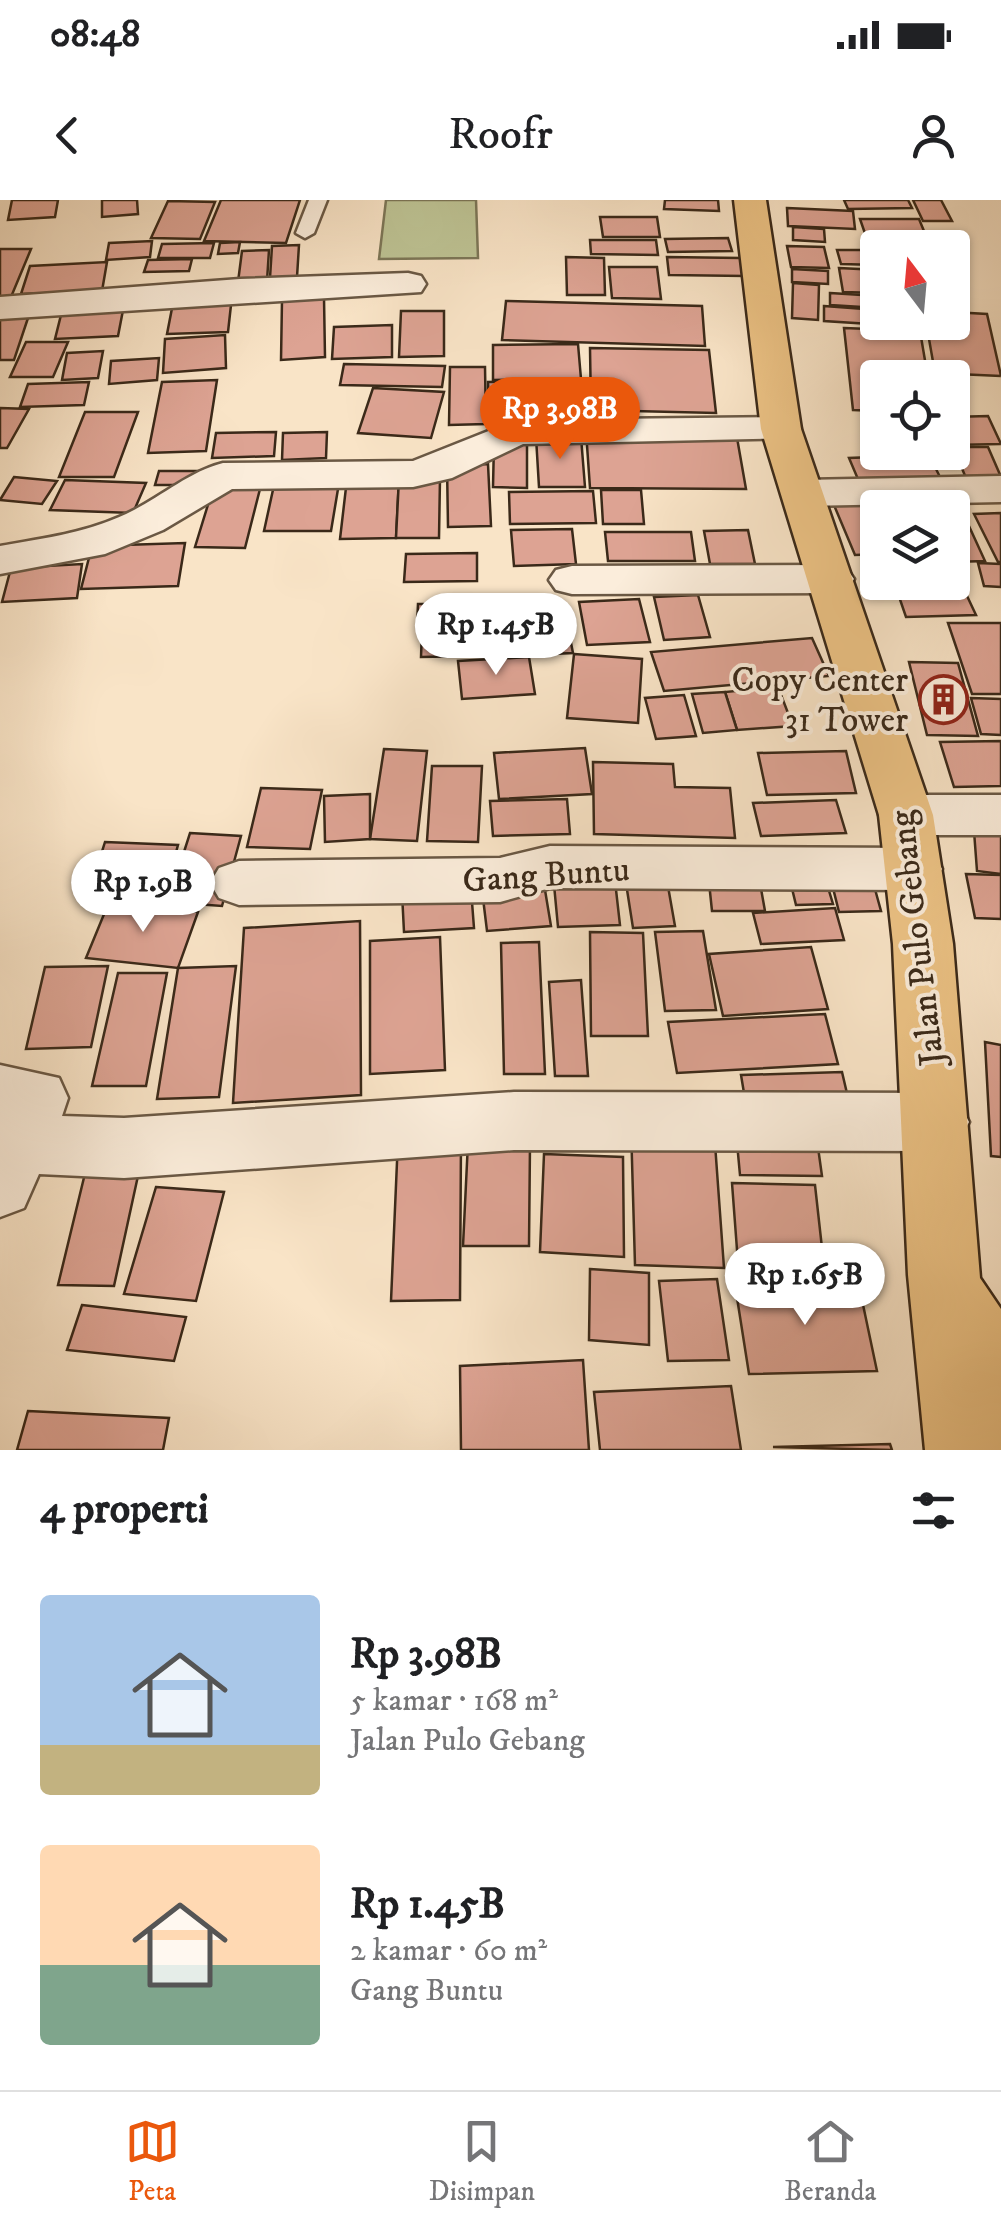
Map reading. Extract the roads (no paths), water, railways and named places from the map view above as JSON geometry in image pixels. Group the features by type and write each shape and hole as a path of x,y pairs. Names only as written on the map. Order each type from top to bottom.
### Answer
{"main road":[{"name":"Jalan Pulo Gebang","path":"750,200 781,429 831,579 910,842 936,1122 944,1275 1001,1384"},
{"path":"944,1275 964,1450"}],"street":[{"path":"0,308 240,290 408,284"},
{"path":"0,560 89,544 148,521 223,476 412,474 437,469 516,432 781,429"},
{"path":"804,493 1001,490"},
{"path":"572,580 831,579"},
{"name":"Gang Buntu","path":"238,883 500,880 550,867 910,842 1001,815"},
{"path":"6,1141 124,1148 514,1120 936,1122"}],"lane":[{"path":"306,233 318,200"}],"place":[{"name":"Copy Center 31 Tower","path":"943,699"}]}
